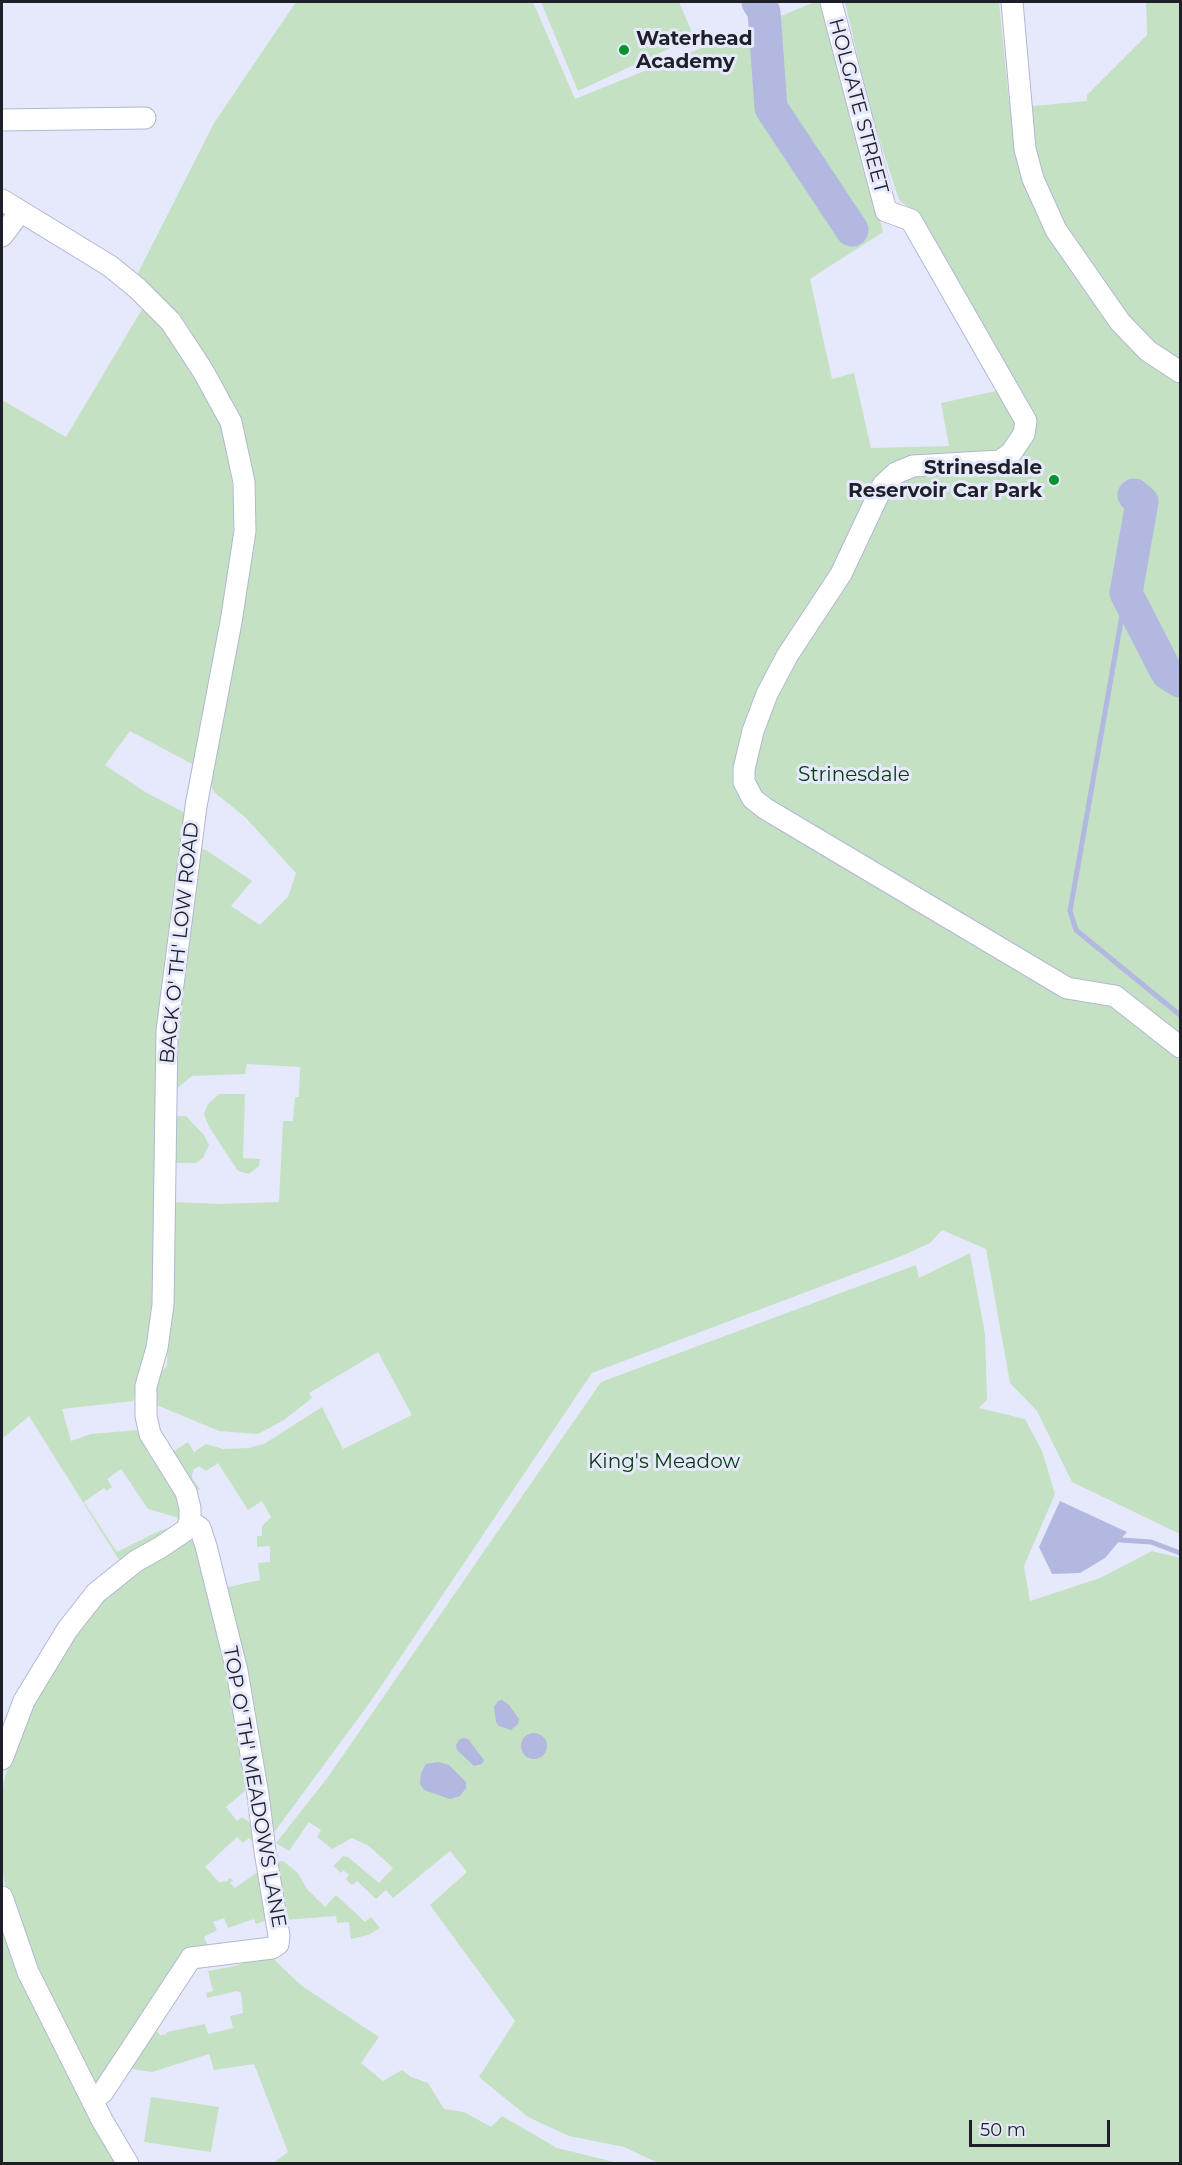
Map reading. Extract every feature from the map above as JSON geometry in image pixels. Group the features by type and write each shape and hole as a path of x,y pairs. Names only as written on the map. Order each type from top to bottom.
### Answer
{"street":[{"name":"HOLGATE STREET","path":"831,2 886,211 911,220 1026,422 1024,435 1011,453 1000,461 913,466 896,473 883,485 841,574 787,656 767,694 753,731 744,769 744,782 753,799 766,809 1067,988 1115,996 1180,1047"},
{"path":"1012,2 1025,149 1033,178 1056,230 1120,322 1148,351 1180,372"},
{"path":"2,120 145,118"},
{"name":"BACK O' TH' LOW ROAD","path":"2,200 110,266 137,288 171,322 189,347 231,422 244,482 245,531 231,622 196,806 167,1031 163,1305 157,1348 146,1386 146,1416 150,1434 186,1492 190,1521"},
{"path":"2,236 20,212"},
{"path":"2,1759 24,1701 67,1630 96,1593 136,1561 186,1530 190,1521"},
{"name":"TOP O' TH' MEADOWS LANE","path":"93,2100 103,2092 191,1958 272,1948 278,1944 279,1936 258,1796 237,1671 206,1546 200,1528 190,1521"},
{"path":"2,1898 28,1972 102,2120 128,2163"}],"green space":[{"name":"Strinesdale","path":"296,2 533,2 575,99 815,2 823,2 883,232 810,279 832,379 854,373 871,448 949,446 941,403 1010,388 918,214 899,200 870,110 845,2 999,2 1009,102 1034,106 1087,101 1087,95 1147,35 1146,2 1180,2 1180,1534 1072,1482 1037,1411 1010,1383 986,1249 942,1230 930,1243 904,1255 592,1373 371,1701 270,1838 224,1588 260,1580 258,1563 270,1562 270,1546 257,1547 257,1536 262,1536 262,1526 271,1517 262,1501 248,1510 218,1463 206,1471 199,1466 193,1470 192,1478 200,1489 192,1494 171,1453 188,1442 194,1452 206,1444 223,1449 248,1448 264,1444 322,1407 343,1449 412,1415 378,1352 309,1393 312,1398 284,1420 258,1434 219,1431 152,1403 157,1376 167,1366 171,1202 220,1204 279,1202 283,1121 293,1121 295,1097 299,1097 300,1067 247,1064 245,1074 192,1076 170,1094 200,848 252,881 231,906 260,925 288,897 296,873 245,817 214,792 209,781 247,451 136,277 214,123"},
{"name":"Waterhead Academy","path":"541,2 679,2 694,37 578,91"},
{"path":"147,301 196,369 225,433 234,497 233,554 196,766 130,731 105,765 147,793 187,814 149,1360 133,1401 62,1409 71,1441 91,1434 137,1430 149,1455 177,1494 180,1506 179,1518 148,1509 121,1469 107,1479 112,1487 107,1491 104,1488 84,1502 117,1552 159,1531 169,1528 175,1530 119,1560 29,1416 2,1439 2,400 66,437"},
{"path":"219,1094 245,1094 243,1158 260,1159 259,1166 249,1174 238,1171 209,1127 204,1114 208,1104"},
{"path":"175,1116 186,1116 204,1135 209,1145 203,1158 196,1163 176,1163"},
{"name":"King's Meadow","path":"970,1253 985,1334 987,1400 979,1408 1025,1419 1042,1451 1055,1494 1024,1566 1030,1601 1100,1578 1152,1551 1180,1558 1180,2163 658,2163 624,2147 569,2136 528,2117 479,2077 515,2021 430,1905 467,1872 450,1851 393,1898 386,1890 376,1899 357,1881 352,1885 346,1879 349,1875 343,1870 341,1873 333,1866 343,1856 348,1857 379,1883 393,1868 369,1846 352,1838 332,1849 317,1837 321,1830 309,1822 289,1851 276,1843 328,1777 601,1382 916,1265 919,1278"},
{"path":"191,1537 201,1546 253,1784 226,1807 237,1821 242,1817 259,1829 258,1847 249,1838 243,1843 237,1837 205,1867 220,1883 230,1878 233,1881 230,1883 235,1888 259,1871 269,1932 265,1921 256,1924 254,1919 228,1928 224,1918 213,1922 217,1930 204,1937 210,1951 99,2085 64,2032 28,1952 4,1881 2,1798 4,1780 16,1743 33,1705 70,1642 115,1585"},
{"path":"283,1861 298,1873 307,1889 325,1907 336,1895 365,1922 371,1917 380,1928 368,1935 351,1939 349,1922 337,1923 336,1916 284,1920 274,1862"},
{"path":"2,1920 120,2163 2,2163"},
{"path":"269,1955 302,1986 379,2037 361,2063 383,2081 402,2070 411,2077 428,2083 444,2109 464,2112 491,2127 502,2116 557,2148 618,2163 273,2163 288,2152 254,2064 214,2070 209,2054 152,2072 125,2068 152,2026 160,2035 205,2024 208,2034 233,2028 230,2016 243,2013 241,1993 237,1991 207,1998 206,1993 213,1991 208,1971 235,1966"},
{"path":"151,2097 219,2107 211,2152 144,2142"}],"water":[{"path":"1060,1501 1127,1532 1105,1558 1080,1573 1052,1574 1039,1547"},
{"path":"502,1700 509,1705 519,1719 518,1724 511,1730 499,1726 496,1722 494,1707 498,1701"},
{"path":"534,1733 543,1737 547,1746 543,1755 534,1759 525,1755 521,1746 525,1737"},
{"path":"463,1738 468,1739 484,1760 482,1764 474,1766 457,1750 456,1745"},
{"path":"438,1762 449,1765 466,1782 466,1788 460,1796 450,1799 424,1790 420,1784 421,1773 426,1764"}],"waterway":[{"path":"758,2 764,12 771,108 852,230"},
{"path":"1134,495 1142,502 1126,593 1167,673 1180,681"},
{"path":"1126,593 1070,911 1076,930 1180,1015"},
{"path":"1121,1540 1151,1542 1180,1553"}],"place":[{"name":"Waterhead Academy","path":"624,50"},
{"name":"Strinesdale Reservoir Car Park","path":"1054,480"}]}
